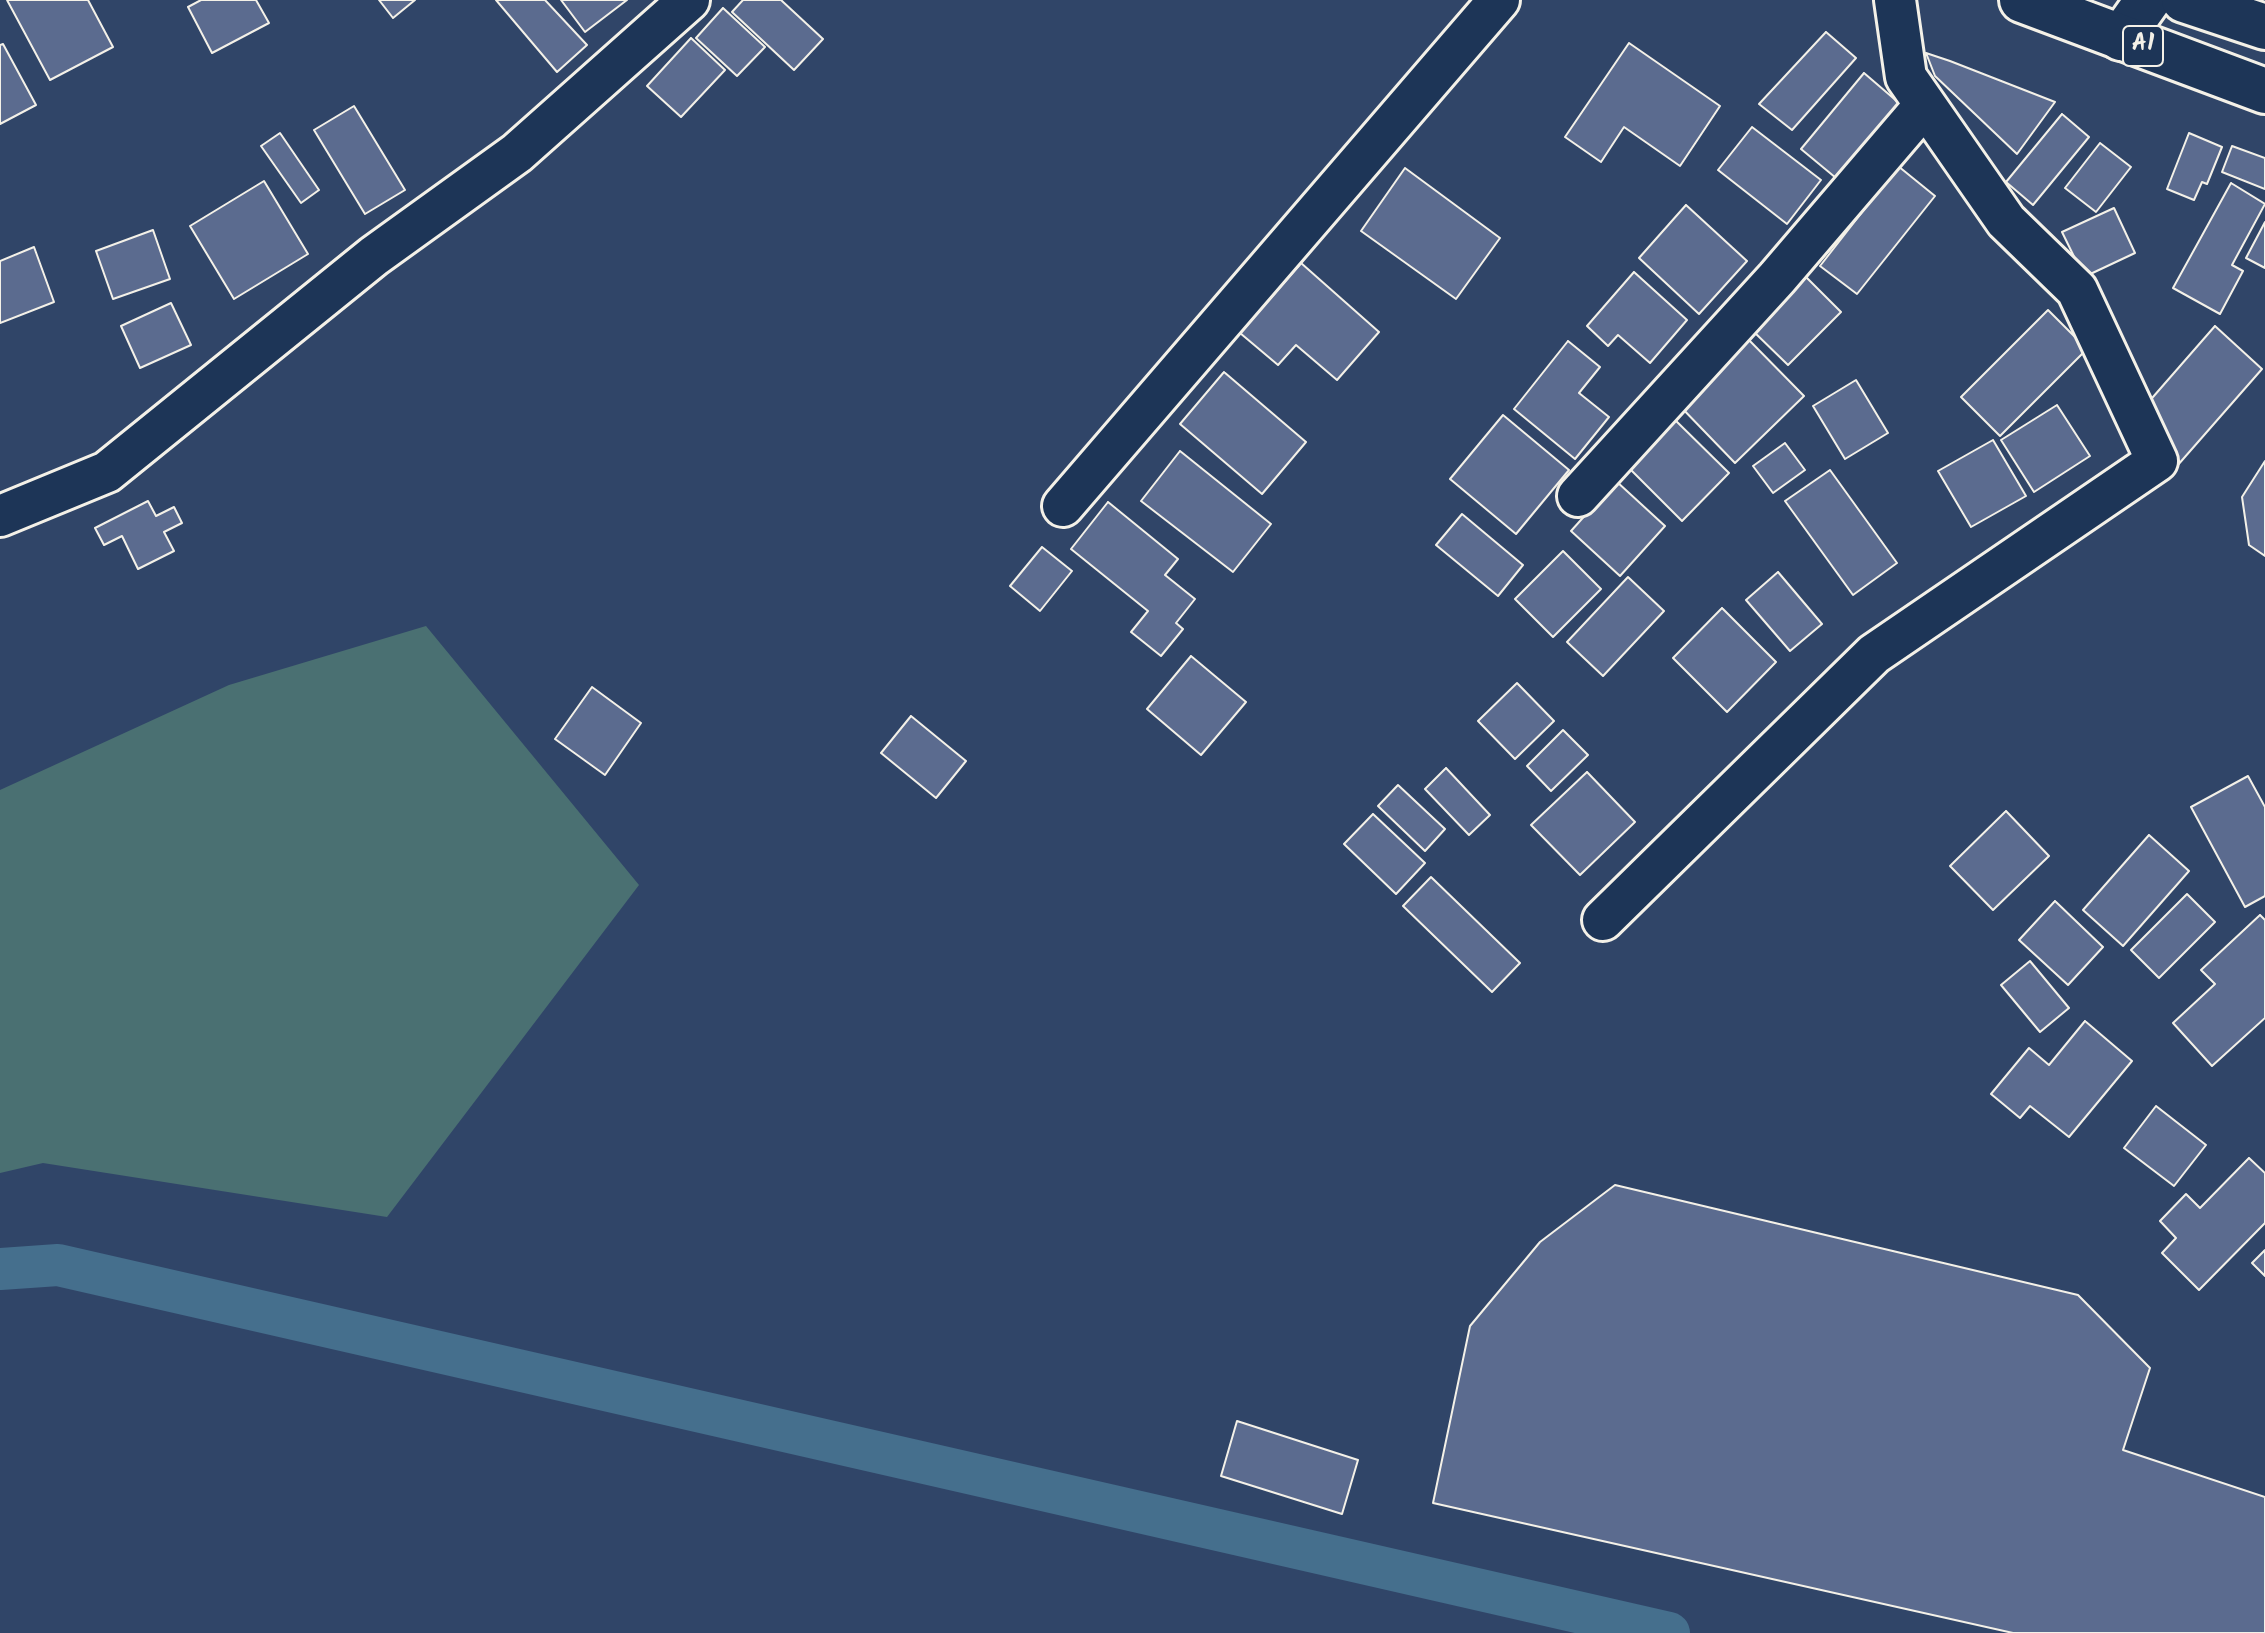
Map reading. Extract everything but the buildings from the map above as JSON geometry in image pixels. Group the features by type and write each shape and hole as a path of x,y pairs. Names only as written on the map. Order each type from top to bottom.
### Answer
{"main road":[{"name":"A1","path":"2022,0 2265,91"},
{"path":"2121,38 2148,0"},
{"name":"A1","path":"2184,0 2265,27"}],"street":[{"path":"0,516 107,472 374,256 517,153 689,0"},
{"path":"1063,506 1499,0"},
{"path":"1603,920 1874,654 2157,461 2077,290 2006,221 1906,77 1895,0"},
{"path":"1578,496 1777,278 1925,105"}],"green space":[{"path":"426,626 639,885 387,1217 43,1163 0,1173 0,790 229,685"}],"waterway":[{"path":"0,1269 58,1265 1669,1633"}]}
